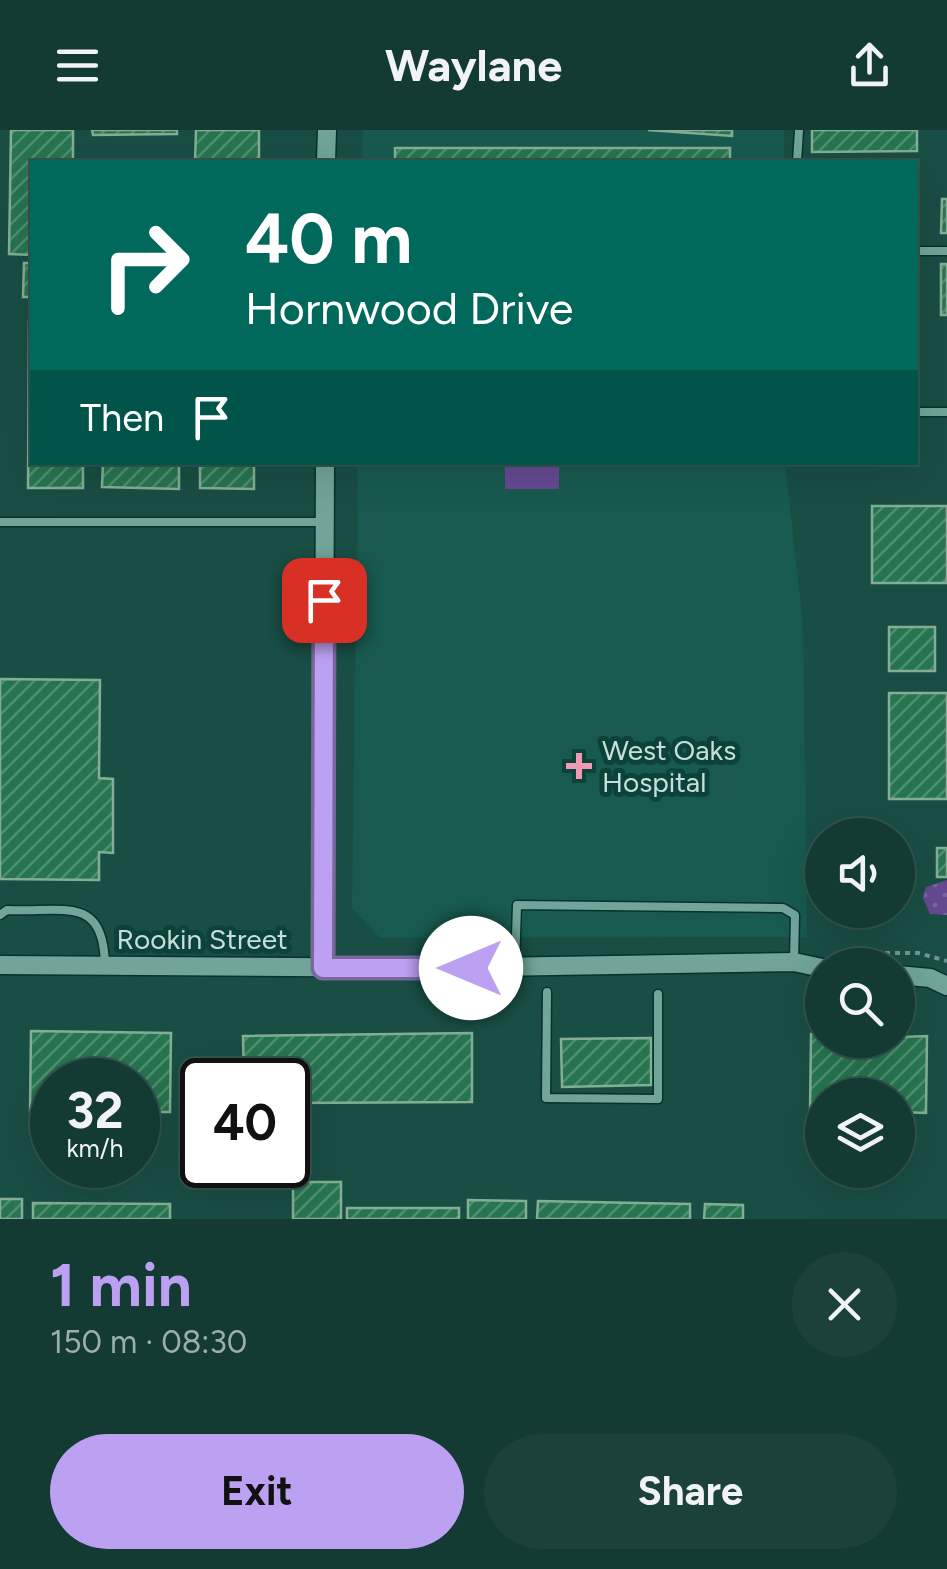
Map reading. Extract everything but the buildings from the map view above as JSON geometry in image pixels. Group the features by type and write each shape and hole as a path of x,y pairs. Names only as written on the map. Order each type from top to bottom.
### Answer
{"street":[{"path":"326,160 327,130"},
{"path":"323,968 325,465"},
{"name":"Rookin Street","path":"0,965 515,968 805,964"},
{"path":"915,977 947,986"}],"lane":[{"path":"797,160 799,130"},
{"path":"918,251 947,251"},
{"path":"918,412 947,412"},
{"path":"0,522 325,522"},
{"path":"515,968 517,905 783,908 795,915 794,962"},
{"path":"0,915 7,910 87,914 99,922 106,966"},
{"path":"547,992 546,1098 658,1099 658,994"}],"shaded area":[{"path":"363,130 784,130 784,160 362,160"},
{"name":"West Oaks Hospital","path":"358,465 785,465 803,624 807,937 380,938 352,908"},
{"path":"505,465 559,465 559,489 505,489"},
{"path":"947,880 947,915 930,914 923,898 926,887"}],"place":[{"name":"West Oaks Hospital","path":"579,766"}],"route":[{"path":"324,600 323,968 471,968"}]}
